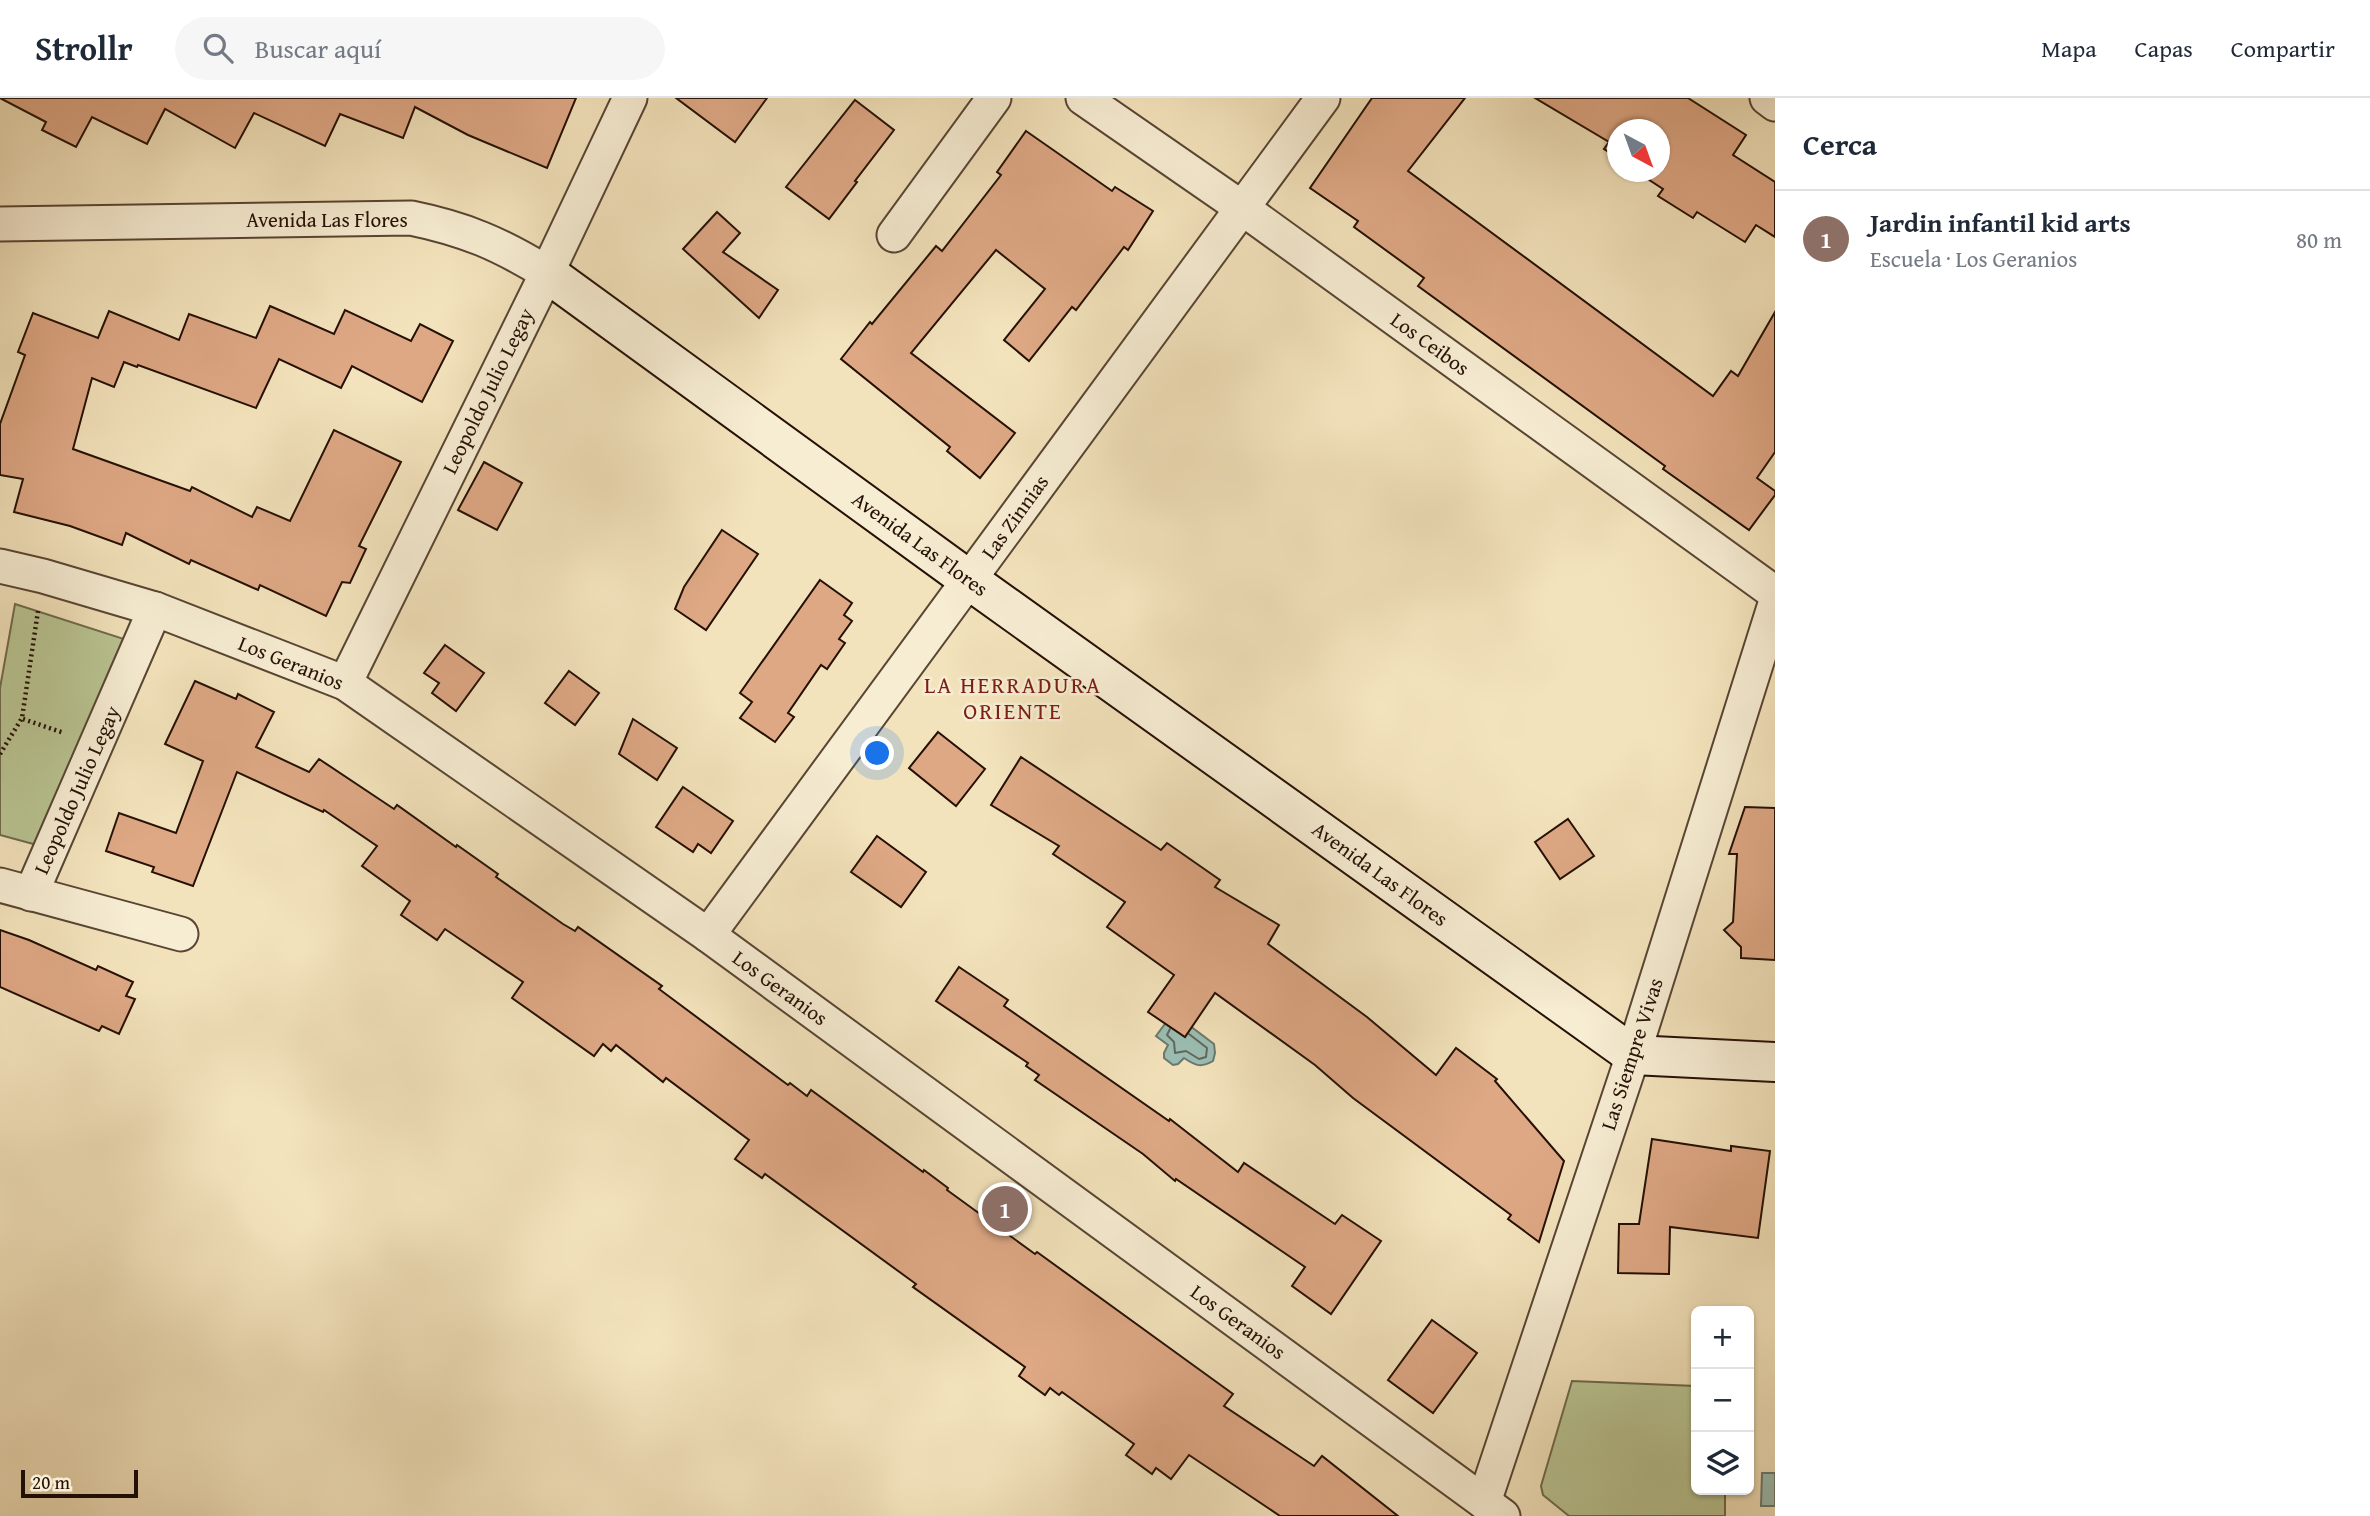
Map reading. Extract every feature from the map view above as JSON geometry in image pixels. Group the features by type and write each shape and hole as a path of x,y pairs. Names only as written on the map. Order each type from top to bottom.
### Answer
{"street":[{"name":"Leopoldo Julio Legay","path":"345,683 547,273 629,98"},
{"path":"894,235 994,98"},
{"name":"Los Ceibos","path":"1083,98 1242,208 1775,593"},
{"name":"Las Zinnias","path":"708,935 1322,98"},
{"path":"1767,98 1775,104"},
{"name":"Avenida Las Flores","path":"0,224 411,218 473,233 511,250 547,273 969,580 1633,1055"},
{"name":"Los Geranios","path":"0,566 155,609 345,683 708,935 1493,1509"},
{"name":"Las Siempre Vivas","path":"1493,1509 1775,604"},
{"name":"Leopoldo Julio Legay","path":"32,894 155,609"},
{"path":"0,885 181,933"},
{"path":"1633,1055 1775,1062"}],"path":[{"path":"0,754 22,718 43,576"}],"green space":[{"path":"15,604 124,639 37,845 0,835 0,688"},
{"path":"1572,1381 1691,1386 1691,1495 1725,1495 1725,1516 1569,1516 1543,1495 1541,1486"}],"water":[{"path":"1173,1013 1214,1044 1213,1061 1198,1065 1184,1058 1173,1065 1164,1058 1168,1045 1156,1036"},
{"path":"1762,1473 1775,1473 1775,1506 1761,1506"}],"building":[{"path":"0,98 576,98 547,168 468,135 415,107 403,138 340,114 325,146 254,113 235,148 165,109 147,144 92,117 76,147 42,130 46,122"},
{"path":"676,98 767,98 735,142"},
{"path":"1372,98 1465,98 1408,171 1713,396 1731,371 1738,376 1775,312 1775,452 1757,478 1775,491 1775,495 1749,530 1418,286 1424,278 1354,227 1358,221 1310,188"},
{"path":"1535,98 1688,98 1746,135 1733,155 1775,182 1775,237 1756,225 1745,242 1697,212 1693,218 1658,196 1663,189 1652,182 1670,182 1670,119 1607,119 1607,141"},
{"path":"855,100 894,130 829,219 786,187"},
{"path":"1026,131 1112,191 1115,187 1153,211 1128,250 1124,247 1076,310 1072,307 1029,361 1004,340 1045,289 996,250 911,353 1015,433 980,478 947,451 950,447 841,359 936,246 942,251 1001,175 997,172"},
{"path":"717,212 740,233 723,252 778,290 759,318 683,249"},
{"path":"270,306 334,334 345,310 411,341 420,324 453,341 422,402 352,366 341,388 279,359 256,408 124,362 114,387 92,378 73,449 190,491 192,487 252,517 257,507 290,521 334,430 401,462 359,546 366,549 350,583 342,582 326,616 260,585 258,590 191,560 189,564 126,533 122,545 70,526 14,512 23,479 0,475 0,424 25,355 18,352 33,313 98,338 109,311 179,340 189,314 256,338"},
{"path":"484,462 522,483 497,530 458,510"},
{"path":"722,530 758,554 706,630 675,609 684,587"},
{"path":"820,580 852,603 844,615 852,621 839,639 845,643 827,669 821,665 788,713 794,717 775,742 740,718 752,702 740,693"},
{"path":"445,645 484,673 456,711 432,693 439,683 424,673"},
{"path":"569,671 599,693 575,725 545,703"},
{"path":"195,681 236,699 238,694 274,712 256,747 309,772 319,759 394,809 397,805 456,847 457,845 498,874 496,877 563,924 575,931 578,927 662,986 659,989 788,1085 790,1083 807,1096 811,1090 923,1172 924,1170 1035,1254 1037,1252 1233,1394 1224,1406 1314,1466 1322,1456 1398,1516 1280,1516 1189,1455 1171,1479 1156,1468 1152,1474 1126,1455 1134,1444 1062,1392 1059,1395 1050,1388 1045,1395 1019,1376 1025,1367 913,1287 916,1284 765,1174 762,1178 735,1159 749,1140 666,1078 663,1082 616,1045 611,1051 603,1044 594,1056 512,998 523,982 445,929 437,940 401,915 410,901 362,866 377,846 324,810 323,812 237,772 193,886 152,872 154,867 106,851 119,813 176,833 203,761 165,744"},
{"path":"633,719 677,748 657,780 619,754"},
{"path":"938,732 985,769 956,806 909,768"},
{"path":"1021,757 1161,850 1167,843 1220,880 1215,887 1279,925 1268,944 1367,1017 1436,1075 1456,1048 1497,1079 1495,1081 1564,1161 1539,1242 1508,1219 1511,1215 1353,1098 1315,1065 1215,993 1185,1037 1148,1012 1174,975 1107,927 1125,902 1053,854 1059,846 991,805"},
{"path":"683,787 733,821 711,853 698,844 693,852 656,827"},
{"path":"1745,807 1775,808 1775,960 1741,958 1741,947 1724,930 1733,922 1737,854 1729,854"},
{"path":"1568,819 1594,856 1560,879 1535,842"},
{"path":"877,836 926,872 901,907 851,872"},
{"path":"0,930 96,970 98,966 133,982 126,996 135,999 119,1034 102,1026 99,1031 0,987"},
{"path":"959,967 1008,1000 1004,1006 1169,1121 1170,1119 1238,1172 1244,1163 1335,1224 1342,1215 1381,1241 1331,1314 1292,1286 1305,1267 1176,1179 1175,1181 1143,1154 1035,1080 1039,1075 1026,1066 1028,1063 936,1001"},
{"path":"1652,1139 1731,1151 1731,1146 1770,1151 1758,1238 1670,1227 1669,1274 1618,1273 1619,1224 1639,1224"},
{"path":"1432,1320 1477,1353 1433,1413 1388,1380"}],"place":[{"name":"Jardin infantil kid arts","path":"1005,1209"}],"district":[{"name":"LA HERRADURA ORIENTE","path":"1013,698"}]}
